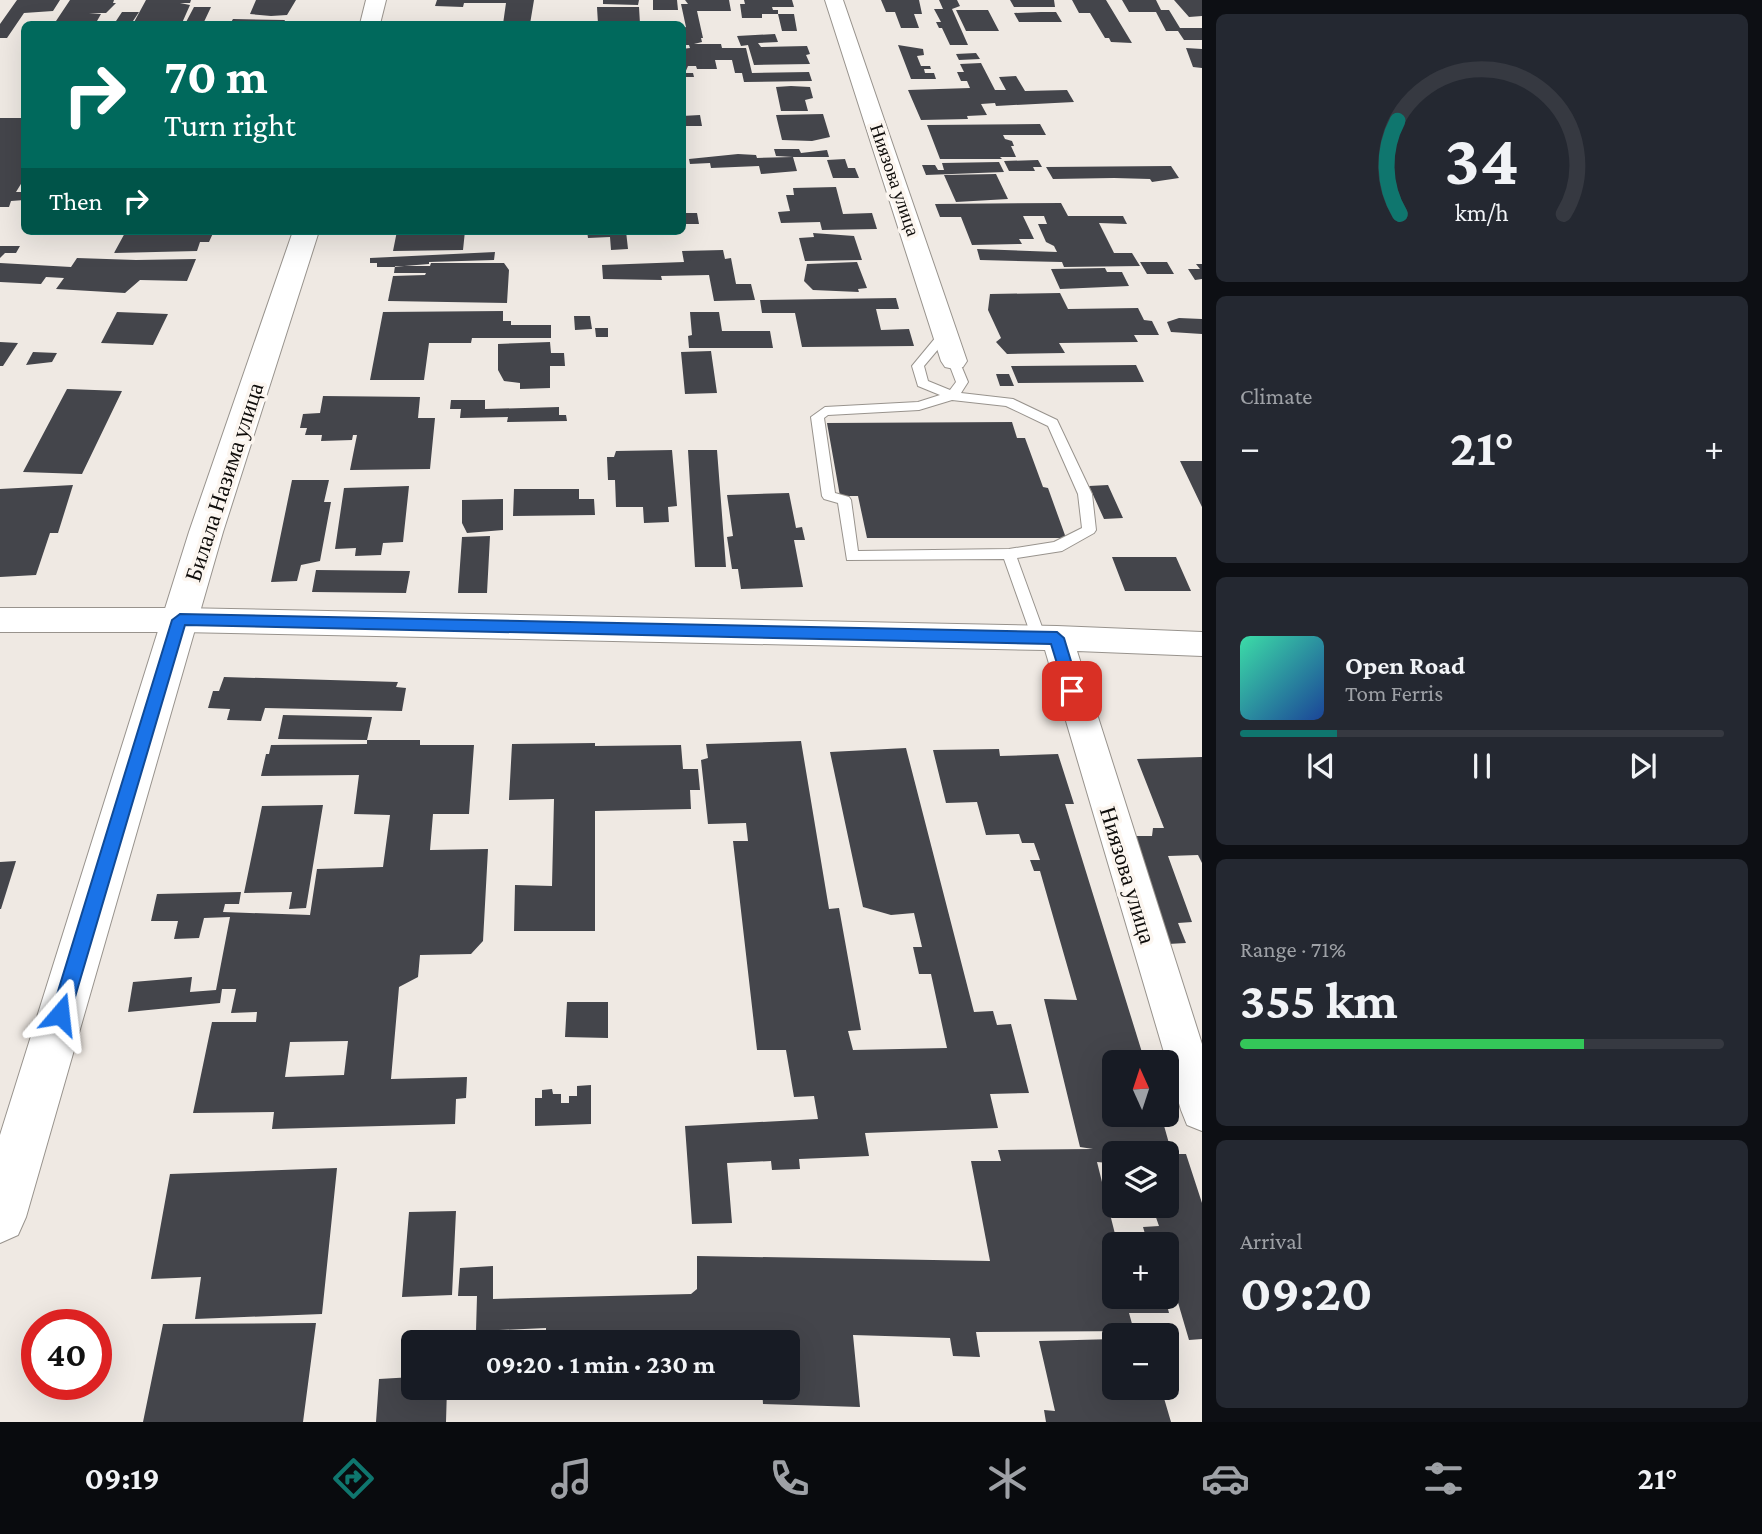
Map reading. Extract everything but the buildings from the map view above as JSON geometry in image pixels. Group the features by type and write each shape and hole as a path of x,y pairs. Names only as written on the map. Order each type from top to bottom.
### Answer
{"street":[{"path":"371,21 376,0"},
{"name":"Ниязова улица","path":"834,0 954,361"},
{"name":"Билала Назима улица","path":"0,1217 206,532 305,235"},
{"path":"0,620 180,620 1048,638 1202,644"},
{"name":"Ниязова улица","path":"1048,638 1202,1110"}],"lane":[{"path":"945,334 918,366 922,383 952,396 1009,402 1053,423 1086,494 1089,530 1057,547 1009,554 852,556 844,500 829,496 817,417 825,411 919,406 952,396 962,382 954,361"},
{"path":"1009,554 1048,638"}],"route":[{"path":"60,1014 180,620 1057,638 1072,691"}]}
